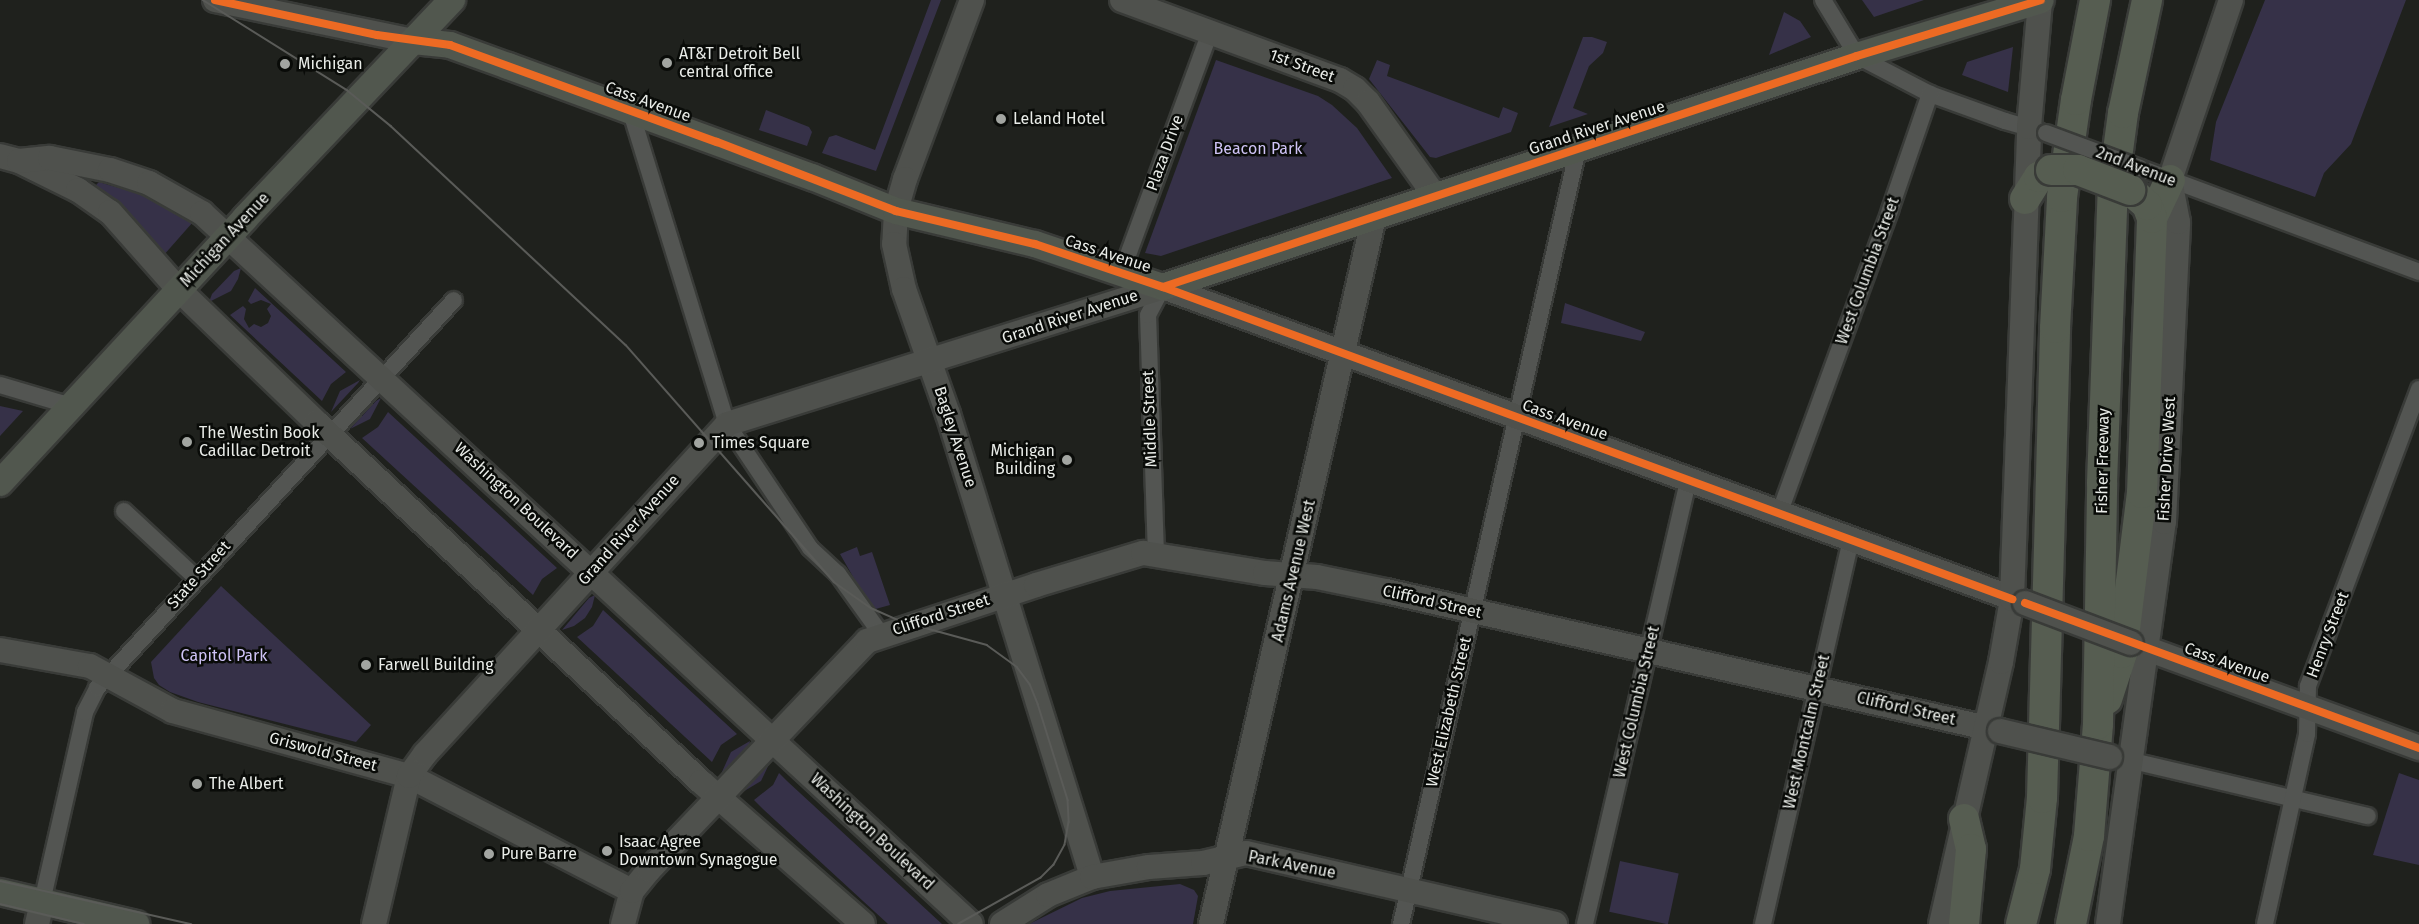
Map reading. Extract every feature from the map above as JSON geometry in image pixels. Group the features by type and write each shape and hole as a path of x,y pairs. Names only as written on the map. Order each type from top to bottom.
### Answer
{"highway":[{"path":"2021,924 2035,869 2042,798 2055,328 2062,197 2076,100 2095,0"},
{"name":"Fisher Freeway","path":"2071,924 2089,836 2098,724 2103,460 2113,188 2123,113 2147,0"},
{"path":"2025,198 2039,177 2051,170 2078,170 2135,179 2152,218"},
{"path":"2098,724 2122,653 2139,539 2152,218 2170,180"},
{"path":"1964,819 1971,849 1964,924"}],"main road":[{"name":"Michigan Avenue","path":"0,483 228,236 452,0"},
{"name":"Grand River Avenue","path":"1163,287 1857,56 2040,0"},
{"name":"Cass Avenue","path":"413,41 450,45 630,109 896,211 1035,244 1163,287"},
{"path":"0,892 40,913 136,924"}],"street":[{"name":"Cass Avenue","path":"216,0 413,41"},
{"name":"Bagley Avenue","path":"972,0 905,179 896,211 894,244 904,289 931,360 1092,877"},
{"name":"1st Street","path":"1122,0 1340,80 1355,89 1368,102 1435,196"},
{"path":"1823,0 1857,56"},
{"path":"1941,924 1964,819 1993,730 2001,662 2018,601 2025,198 2037,130 2040,0"},
{"name":"Fisher Drive West","path":"2108,924 2121,759 2138,645 2164,522 2178,222 2170,180 2231,0"},
{"name":"Plaza Drive","path":"1121,274 1210,32"},
{"name":"2nd Avenue","path":"1857,56 1930,94 2037,130 2135,179 2170,180 2419,272"},
{"name":"West Columbia Street","path":"1779,514 1894,200 1930,94"},
{"path":"630,109 727,423 810,548 838,574 881,634"},
{"name":"West Elizabeth Street","path":"1401,924 1578,149"},
{"name":"Washington Boulevard","path":"9,158 50,158 110,170 149,183 190,204 382,377 971,924"},
{"name":"Washington Boulevard","path":"9,158 78,190 110,212 179,290 329,434 719,798 863,924"},
{"name":"Adams Avenue West","path":"1211,924 1374,217"},
{"name":"Cass Avenue","path":"1163,287 2419,748"},
{"name":"Grand River Avenue","path":"374,924 409,776 425,754 727,423 1163,287"},
{"name":"Middle Street","path":"1156,555 1148,315 1163,287"},
{"name":"State Street","path":"40,913 84,712 98,688 196,578 454,300"},
{"path":"0,385 71,406"},
{"name":"Henry Street","path":"2265,924 2307,734 2308,686 2419,389"},
{"name":"West Columbia Street","path":"1585,924 1688,481"},
{"path":"124,511 196,578"},
{"name":"West Montcalm Street","path":"1763,924 1851,540"},
{"name":"Clifford Street","path":"623,924 632,891 649,870 855,651 881,634 1143,554 1265,573 1293,575 1386,591 2294,797 2368,816"},
{"name":"Griswold Street","path":"0,650 90,666 173,711 409,776 632,891"},
{"name":"Park Avenue","path":"1002,924 1048,895 1092,877 1149,867 1203,863 1246,853 1555,924"}],"green space":[{"path":"931,0 941,0 876,171 822,153 829,137 836,135 875,150"},
{"path":"1862,0 1924,0 1874,17"},
{"path":"2265,0 2406,0 2351,144 2324,173 2315,197 2210,160 2216,122"},
{"path":"1784,12 1800,21 1811,37 1769,55"},
{"path":"1583,37 1592,37 1607,42 1603,53 1589,66 1573,108 1588,114 1549,127"},
{"path":"2013,47 2008,92 1962,75 1967,62"},
{"name":"Beacon Park","path":"1216,60 1318,96 1332,105 1357,128 1392,178 1161,256 1145,253"},
{"path":"1377,60 1390,65 1387,76 1499,118 1503,107 1518,113 1511,132 1436,158 1430,157 1369,79"},
{"path":"766,110 809,127 812,132 807,146 759,130"},
{"path":"99,182 153,198 193,222 163,256 93,188"},
{"path":"241,268 231,291 209,302 212,294 234,271"},
{"path":"255,288 346,372 331,384 322,401 230,315 243,306 246,309 244,319 249,328 254,324 261,327 268,323 271,316 267,309 271,304 261,300 251,304 248,301"},
{"path":"1565,303 1645,332 1641,341 1561,323"},
{"path":"360,380 358,383 331,412 340,391"},
{"path":"381,398 370,419 350,429 376,401"},
{"path":"0,406 23,411 0,436"},
{"path":"388,412 557,568 542,579 533,595 362,438 378,427"},
{"path":"857,547 860,556 872,552 890,605 872,610 840,554"},
{"name":"Capitol Park","path":"221,586 371,725 356,742 198,702 170,692 159,685 154,678 151,662"},
{"path":"595,595 592,607 585,618 574,626 562,630 589,598"},
{"path":"603,610 737,734 721,745 712,762 577,637 593,626"},
{"path":"750,741 749,746 721,774 731,752"},
{"path":"771,760 761,781 741,793 743,789"},
{"path":"779,773 942,924 888,924 764,810 754,800 773,785"},
{"path":"2399,773 2419,780 2419,865 2373,855"},
{"path":"1620,861 1679,873 1668,924 1609,912"},
{"path":"1180,884 1194,890 1198,896 1193,924 1029,924 1082,898 1110,891"}],"tram line":[{"path":"203,0 347,90 391,126 626,345 834,582 871,608 900,621 987,645 1017,667 1030,684 1038,704 1068,800 1069,822 1065,845 1054,865 1041,878 959,924"},
{"path":"0,881 191,924"},
{"path":"0,904 84,924"}],"cycle path":[{"path":"215,0 377,35 450,45 717,142 896,211 1035,244 1163,287 2012,599"},
{"path":"1163,287 1857,56 2041,0"},
{"path":"2025,603 2419,748"}],"place":[{"name":"AT&T Detroit Bell central office","path":"667,63"},
{"name":"Michigan","path":"285,64"},
{"name":"Leland Hotel","path":"1001,119"},
{"name":"The Westin Book Cadillac Detroit","path":"187,442"},
{"name":"Times Square","path":"699,443"},
{"name":"Michigan Building","path":"1067,460"},
{"name":"Farwell Building","path":"366,665"},
{"name":"The Albert","path":"197,784"},
{"name":"Isaac Agree Downtown Synagogue","path":"607,851"},
{"name":"Pure Barre","path":"489,854"}]}
